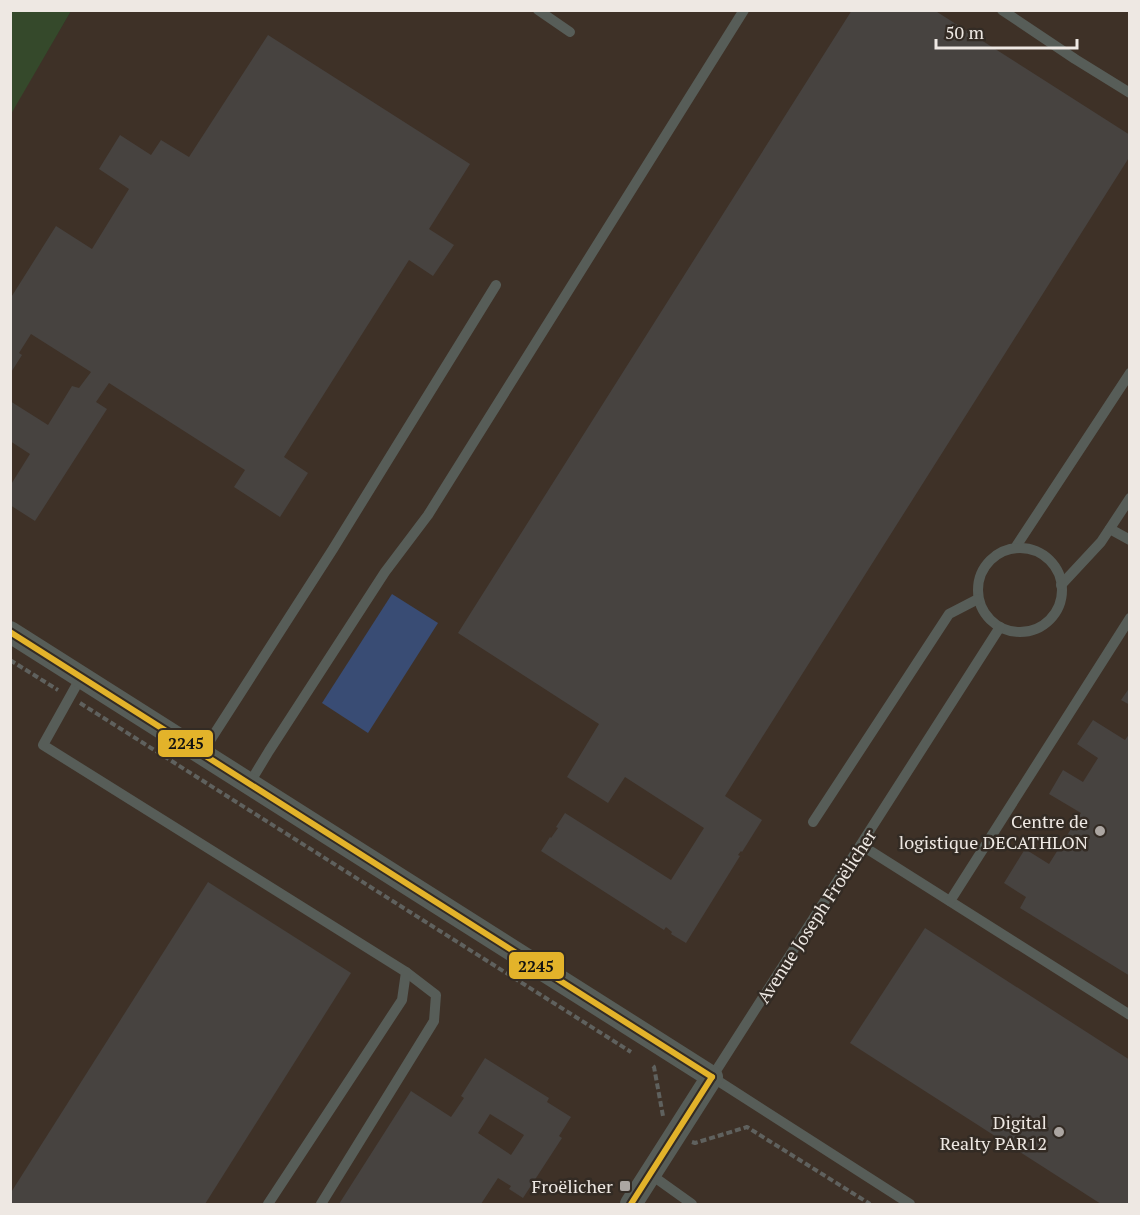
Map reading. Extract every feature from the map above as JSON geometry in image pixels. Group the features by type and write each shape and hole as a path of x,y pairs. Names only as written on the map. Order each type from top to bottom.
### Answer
{"street":[{"path":"10,632 712,1077"},
{"name":"Avenue Joseph Froëlicher","path":"631,1204 712,1077"}],"lane":[{"path":"538,10 570,32"},
{"path":"249,784 385,572 428,515 744,10"},
{"path":"1002,10 1130,93"},
{"path":"202,753 333,549 496,285"},
{"path":"1015,548 1130,373"},
{"path":"1061,585 1101,542 1130,498"},
{"path":"1110,528 1130,540"},
{"path":"1015,548 1028,549 1051,562 1058,572 1061,585 1061,598 1057,610 1049,621 1026,632 1013,632 1000,627 990,620 978,599 978,585 982,571 990,560 1002,552 1015,548"},
{"path":"813,822 949,614 978,599"},
{"path":"950,901 1130,618"},
{"name":"Avenue Joseph Froëlicher","path":"712,1077 1000,627"},
{"path":"81,677 43,745 406,972 436,996 434,1021 321,1204"},
{"path":"861,845 1130,1015"},
{"path":"268,1204 402,1000 406,972"},
{"path":"712,1077 906,1203"},
{"path":"650,1174 692,1204"}],"path":[{"path":"10,660 637,1056"},
{"path":"646,1061 654,1067 664,1122"},
{"path":"687,1138 695,1143 747,1127 870,1204"}],"shaded area":[{"path":"71,11 1129,11 1129,1204 11,1204 10,114"}],"green space":[{"path":"10,11 71,11 11,114"}],"water":[{"path":"392,594 438,623 368,733 322,703"}],"building":[{"path":"852,10 934,10 1130,135 1130,156 725,796 762,820 738,855 740,856 686,943 671,934 672,932 666,927 664,930 541,851 558,828 556,827 565,813 671,880 704,828 625,777 608,803 567,777 599,724 458,633"},
{"path":"268,35 470,164 429,229 454,245 433,276 409,260 284,457 308,473 280,517 234,487 245,470 109,383 96,402 107,409 35,521 10,505 10,486 30,454 10,441 10,401 48,425 72,386 79,388 91,372 31,334 10,374 10,323 12,321 10,320 10,299 56,226 92,249 129,189 99,169 120,135 151,155 161,140 189,157"},
{"path":"1130,687 1130,705 1121,700"},
{"name":"Centre de logistique DECATHLON","path":"1093,720 1125,740 1130,733 1130,976 1020,908 1026,897 1004,883 1025,849 1049,864 1081,813 1049,794 1063,770 1083,782 1098,758 1077,744"},
{"path":"208,882 351,973 205,1204 10,1204 10,1194"},
{"name":"Digital Realty PAR12","path":"925,928 1130,1060 1130,1204 1101,1204 850,1043"},
{"path":"485,1058 549,1098 547,1102 571,1117 559,1136 562,1138 523,1198 509,1189 511,1186 498,1178 481,1204 339,1204 411,1091 451,1117 464,1098 461,1096","holes":["490,1114 524,1135 511,1155 478,1133"]}],"transit line":[{"name":"2245","path":"10,632 712,1077"},
{"name":"2245","path":"631,1204 712,1077"}],"place":[{"name":"Centre de logistique DECATHLON","path":"1100,831"},
{"name":"Digital Realty PAR12","path":"1059,1132"},
{"name":"Froëlicher","path":"625,1186"}]}
